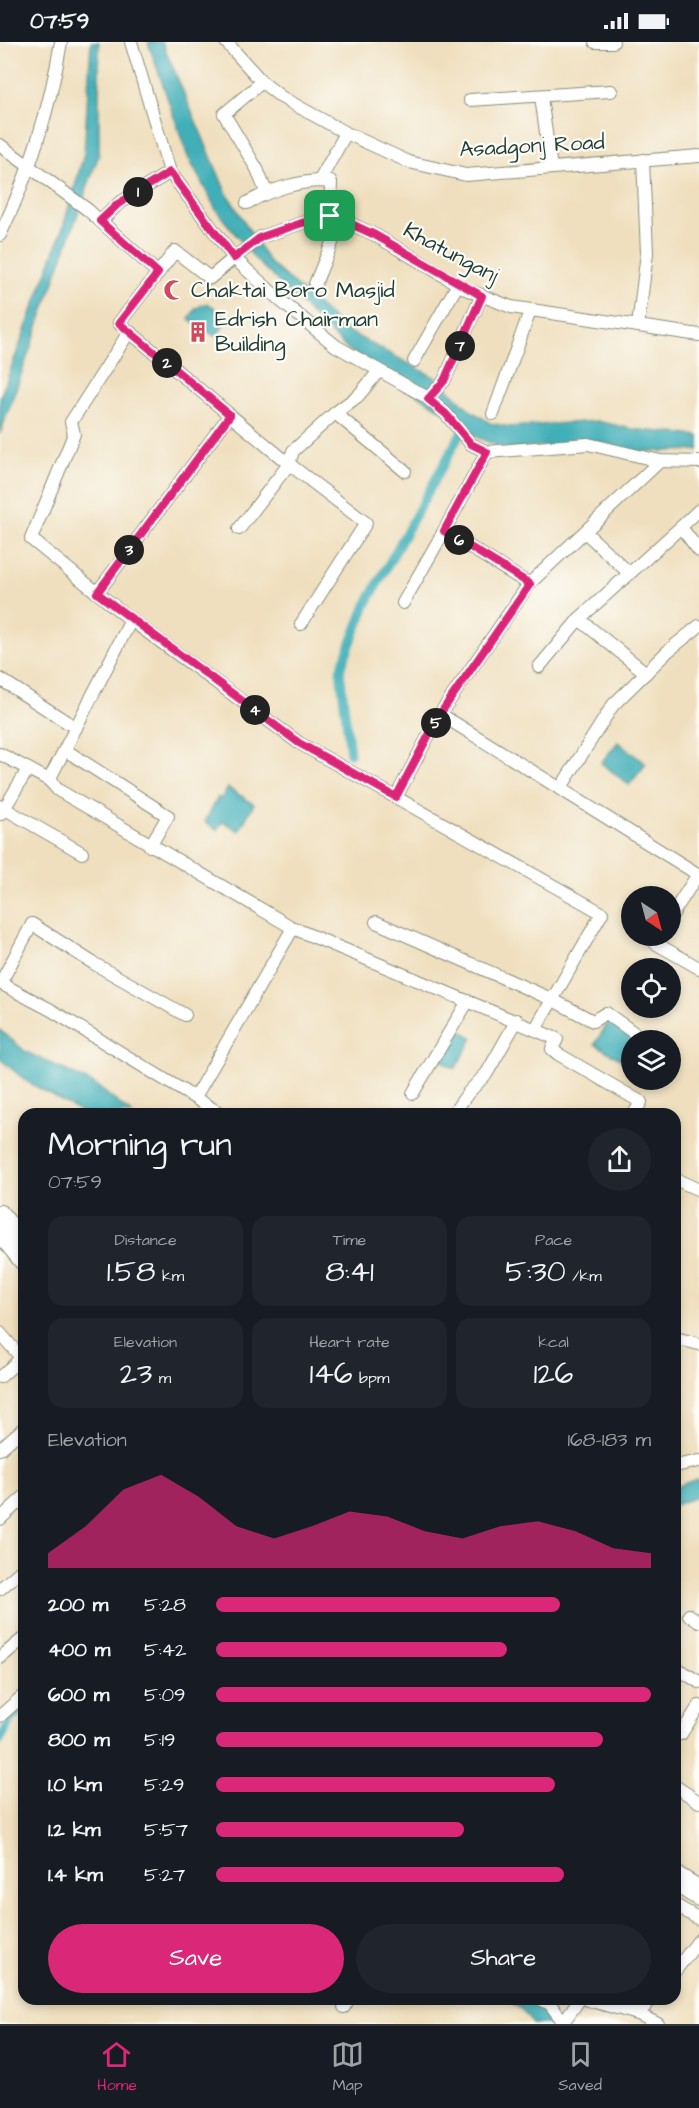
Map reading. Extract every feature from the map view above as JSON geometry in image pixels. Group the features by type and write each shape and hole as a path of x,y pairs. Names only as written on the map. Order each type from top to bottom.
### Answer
{"highway":[{"path":"0,1214 18,1236"},
{"path":"0,1233 18,1255"},
{"path":"681,1886 699,1897"},
{"path":"681,1900 699,1910"}],"street":[{"path":"1,232 28,167 56,72 61,42"},
{"path":"131,42 170,172 237,256 281,301 336,346 428,399 446,414 471,444 487,452 588,444 660,461 699,462"},
{"name":"Asadgonj Road","path":"226,42 262,82 281,97 346,133 409,162 466,175 699,156"},
{"path":"595,42 613,42"},
{"path":"262,82 224,114 257,169 266,192"},
{"path":"470,100 611,91"},
{"path":"541,97 551,168"},
{"path":"320,180 346,133"},
{"path":"0,145 88,210 158,273"},
{"path":"638,326 647,253 643,160"},
{"path":"100,221 118,204 170,172"},
{"path":"247,203 266,192 320,180 331,182 330,216 334,238 315,284"},
{"path":"301,624 366,523 289,464 119,323 175,251 210,278 261,237 330,216"},
{"name":"Khatunganj","path":"330,216 375,235 482,296 530,311 699,335"},
{"path":"414,361 458,284"},
{"path":"428,399 444,381 482,296"},
{"path":"493,414 530,311"},
{"path":"129,332 71,422 74,434 31,539 131,620 299,743 602,913 551,999 537,1028"},
{"path":"239,529 289,464 293,451 335,413 358,396 379,371"},
{"path":"335,413 405,471"},
{"path":"97,593 230,415"},
{"path":"403,603 487,452"},
{"path":"396,797 440,714 530,584 660,461"},
{"path":"539,667 579,619 628,572 699,510"},
{"path":"681,527 699,551"},
{"path":"444,531 530,584"},
{"path":"585,532 628,572"},
{"path":"579,619 646,673"},
{"path":"49,780 131,620"},
{"path":"560,789 613,705 699,626"},
{"path":"0,679 76,728"},
{"path":"440,714 699,874 681,901"},
{"path":"65,750 168,816 150,846"},
{"path":"0,754 49,780 58,790 150,846 293,928 537,1028 557,1039 552,1049 622,1092 636,1097 641,1102 638,1108"},
{"path":"28,769 1,810 82,853"},
{"path":"376,922 551,999 593,1021 606,1013 630,1030"},
{"path":"185,1014 93,963 32,924 0,984 51,1010 212,1108"},
{"path":"195,1097 293,928"},
{"path":"660,946 699,968"},
{"path":"413,1093 468,1001"},
{"path":"458,1108 487,1073 517,1020"},
{"path":"681,1182 699,1190"},
{"path":"0,1333 18,1353"},
{"path":"681,1340 699,1344"},
{"path":"0,1377 18,1362"},
{"path":"0,1449 18,1433"},
{"path":"681,1465 699,1461"},
{"path":"0,1519 18,1502"},
{"path":"0,1589 18,1573"},
{"path":"0,1658 18,1643"},
{"path":"681,1671 699,1682"},
{"path":"0,1716 18,1700"},
{"path":"681,1734 699,1706"},
{"path":"681,1790 699,1802"},
{"path":"681,1875 699,1886"},
{"path":"681,1908 699,1919"},
{"path":"681,1963 699,1940"},
{"path":"551,2005 562,2022 575,2005"},
{"path":"628,2005 644,2007 658,2024"}],"water":[{"path":"91,42 99,42 99,154 0,434 0,398 62,231 84,154"},
{"path":"148,42 162,42 226,192 269,262 347,331 438,379 470,410 490,423 509,427 597,421 632,429 699,436 699,450 631,452 601,442 505,449 462,431 457,420 347,349 256,260 217,211 188,157"},
{"path":"207,303 229,317 216,337 189,319 196,308"},
{"path":"618,742 646,764 629,785 601,763"},
{"path":"228,788 254,804 239,831 223,821 217,830 205,822 218,797 221,799"},
{"path":"609,1021 624,1030 621,1030 621,1060 595,1044"},
{"path":"455,1027 473,1038 455,1069 436,1057"},
{"path":"0,1030 26,1052 94,1084 124,1108 73,1108 26,1081 0,1059"},
{"path":"699,1478 699,1496 681,1503 681,1485"},
{"path":"515,2005 540,2005 546,2012 551,2024 533,2024"}],"waterway":[{"path":"350,753 340,670 366,605 463,429"},
{"path":"0,1741 11,1719 18,1713"}],"place":[{"name":"Chaktai Boro Masjid","path":"174,290"},
{"name":"Edrish Chairman Building","path":"198,332"}],"route":[{"path":"170,172 234,258 261,237 330,216 375,235 482,296 444,381 428,399 446,414 471,444 487,452 444,531 530,584 440,714 396,797 299,743 97,593 230,415 119,323 158,273 100,221 118,204 170,172"}]}
